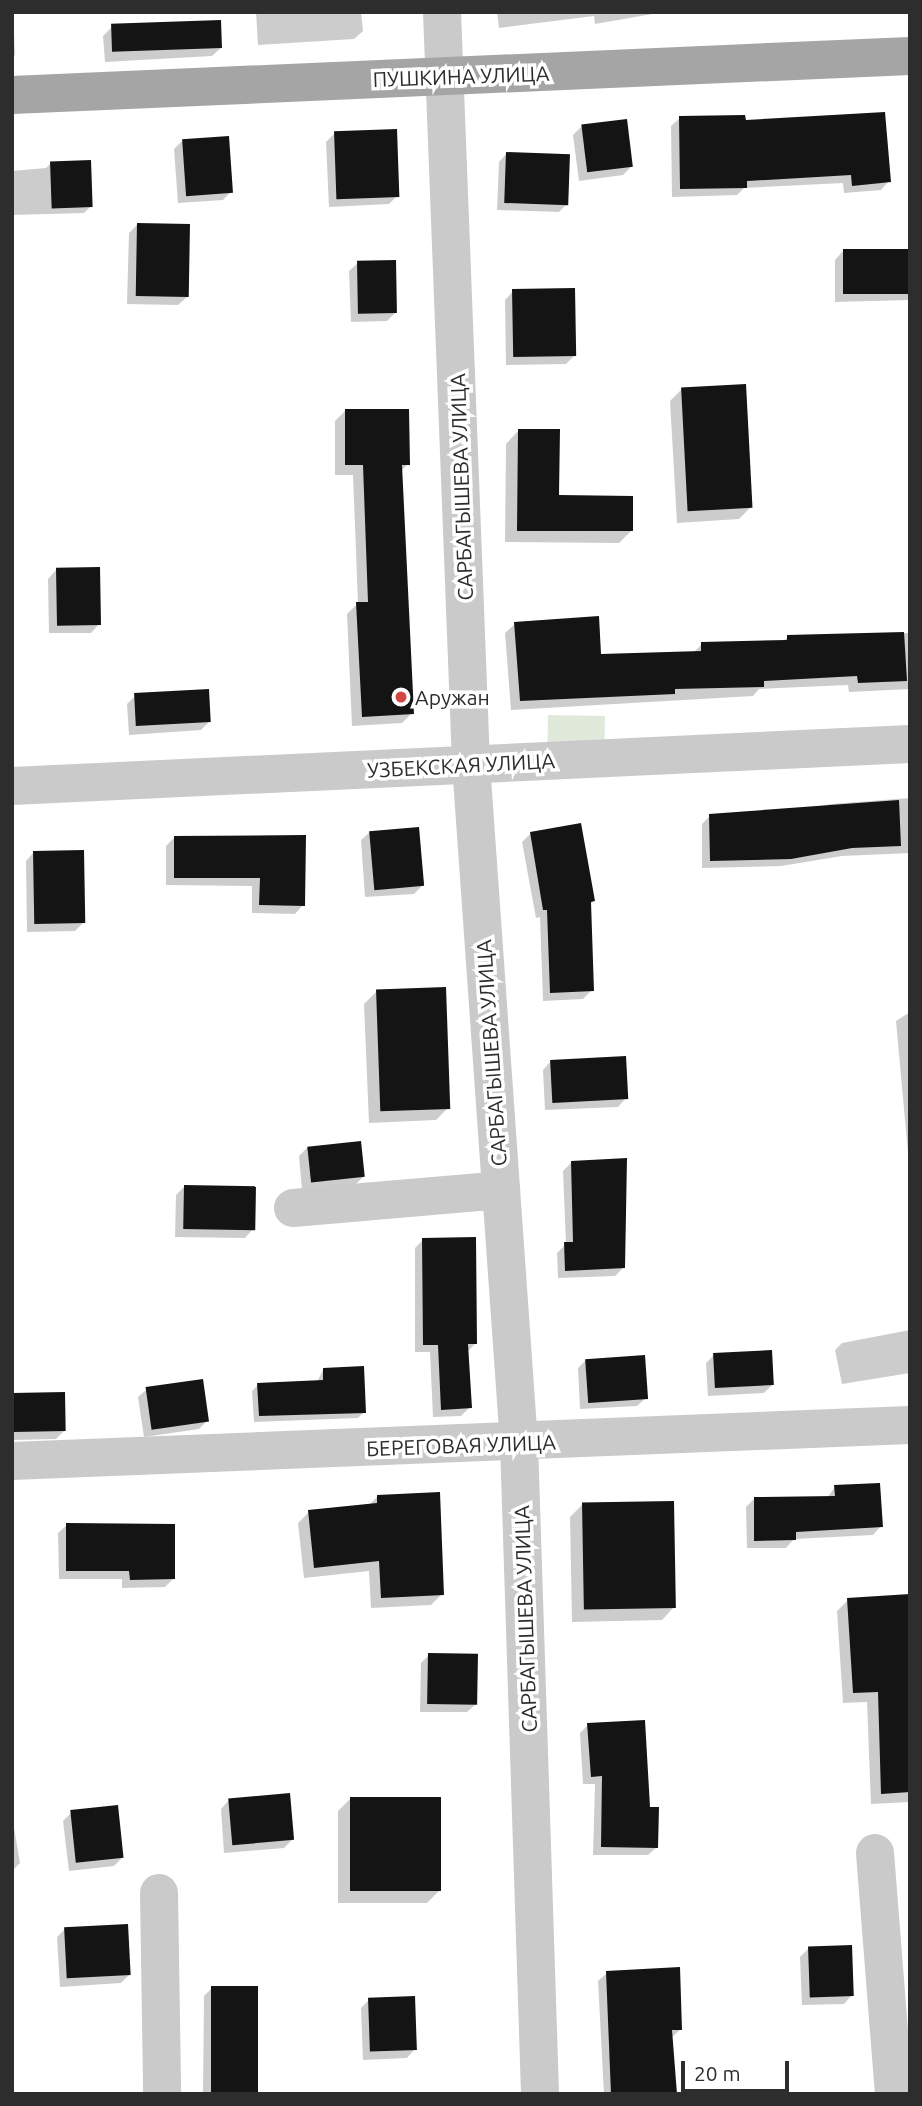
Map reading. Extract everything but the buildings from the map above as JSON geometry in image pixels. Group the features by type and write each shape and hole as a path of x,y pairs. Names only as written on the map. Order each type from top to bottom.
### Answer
{"main road":[{"name":"ПУШКИНА УЛИЦА","path":"12,95 910,57"}],"street":[{"name":"САРБАГЫШЕВА УЛИЦА","path":"442,12 471,764 519,1443 540,2094"},
{"name":"УЗБЕКСКАЯ УЛИЦА","path":"12,786 910,744"},
{"path":"293,1208 501,1190"},
{"name":"БЕРЕГОВАЯ УЛИЦА","path":"12,1461 519,1443 910,1425"},
{"path":"875,1853 894,2094"},
{"path":"159,1893 162,2094"}],"shaded area":[{"path":"548,715 605,716 604,746 547,745"}],"place":[{"name":"Аружан","path":"401,697"}]}
